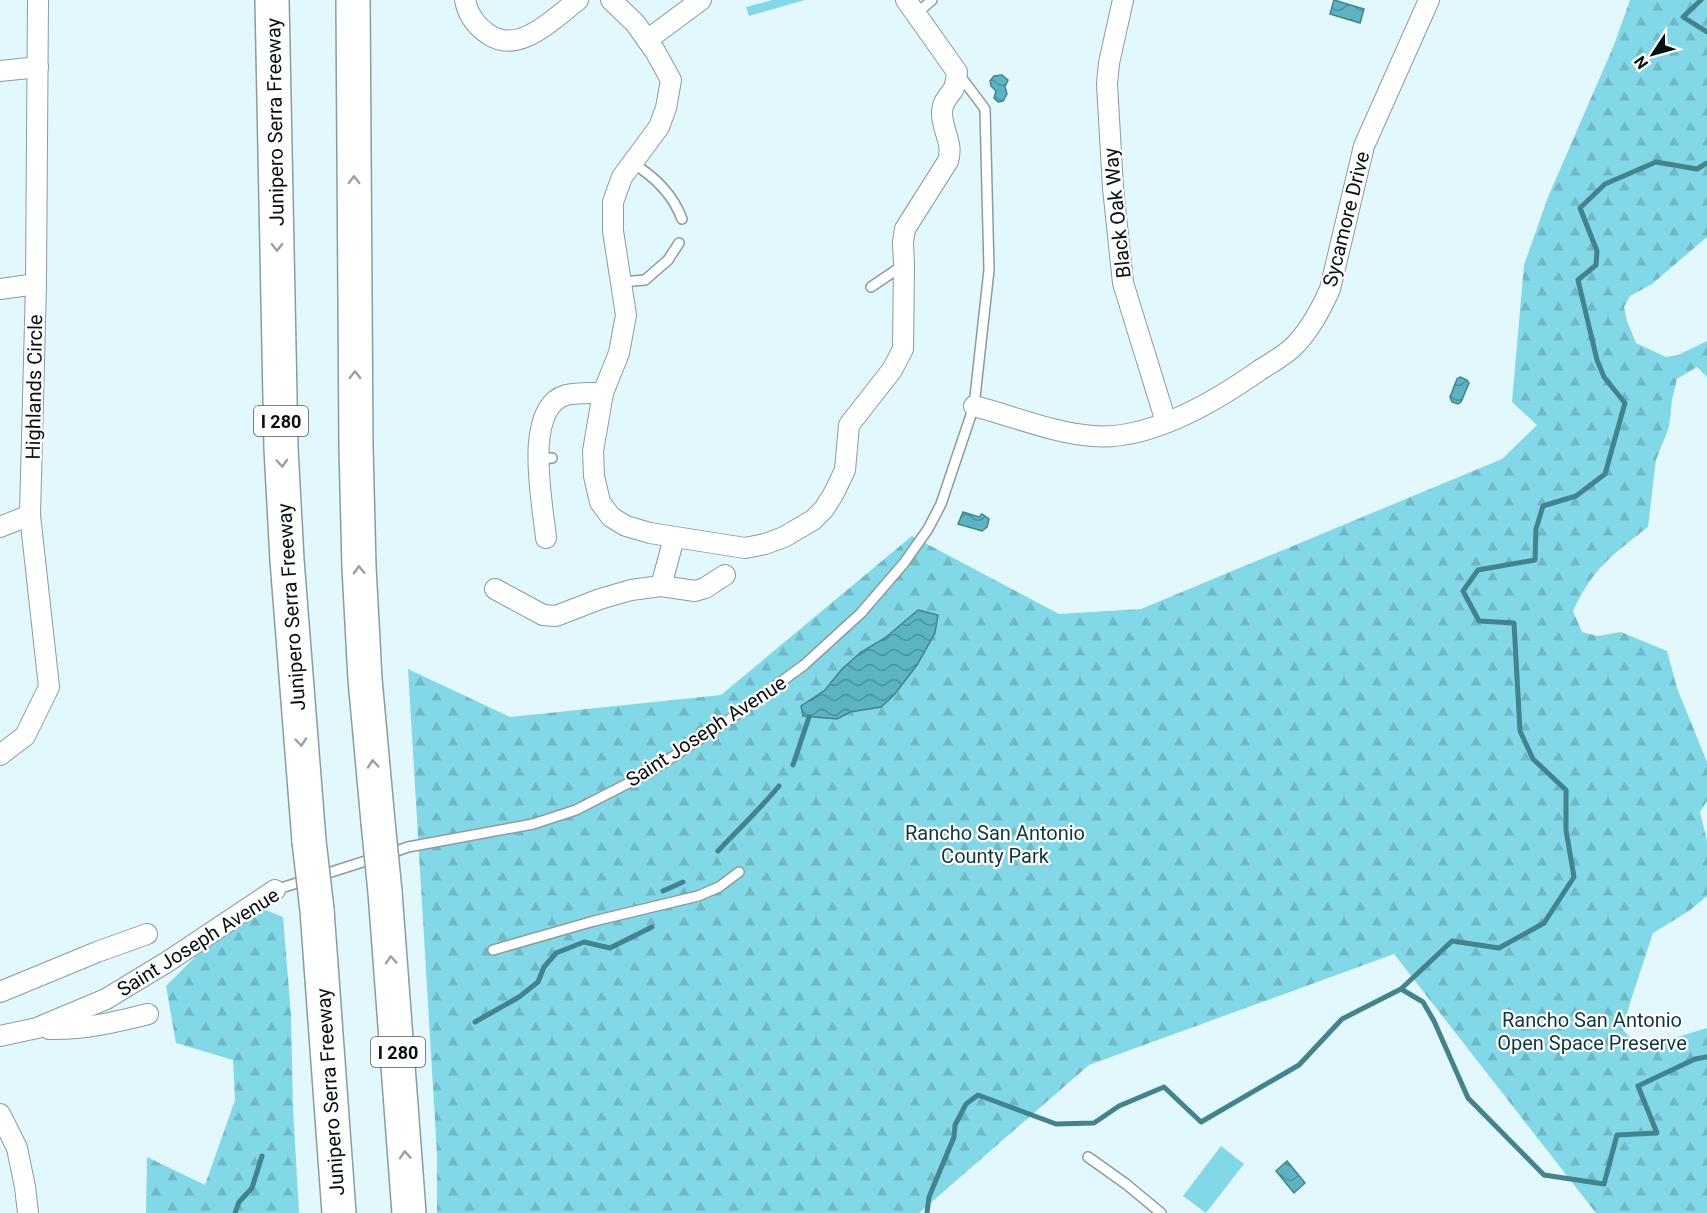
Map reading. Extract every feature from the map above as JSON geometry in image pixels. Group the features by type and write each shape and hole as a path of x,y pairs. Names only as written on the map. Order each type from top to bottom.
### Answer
{"highway":[{"name":"Junipero Serra Freeway","path":"272,0 282,460 294,664 317,910 339,1213"},
{"name":"I 280","path":"353,0 359,567 365,678 385,892 409,1213"}],"street":[{"name":"Highlands Circle","path":"0,755 25,736 49,687 30,515 36,284 38,0"},
{"path":"465,0 472,20 481,30 492,37 506,41 520,40 529,35 578,0"},
{"path":"647,40 701,0"},
{"name":"Black Oak Way","path":"1123,0 1109,63 1107,84 1113,188 1123,283 1166,422"},
{"name":"Sycamore Drive","path":"974,406 1062,430 1095,436 1134,432 1196,411 1297,344 1321,308 1330,289 1364,146 1428,0"},
{"path":"618,2 647,40 671,80 666,108 659,127 622,177 614,202 613,231 626,315 623,340 603,393 593,452 594,476 600,502 611,517 626,526 650,534 745,548 765,544 799,530 824,509 845,470 849,425 892,370 903,349 903,242 906,229 948,162 951,150 942,120 942,107 946,97 955,88 957,72 911,7"},
{"path":"0,71 38,67"},
{"path":"0,289 36,284"},
{"path":"549,526 546,458 541,427 546,413 554,403 566,395 603,393"},
{"path":"0,527 30,515"},
{"path":"661,586 674,538"},
{"path":"495,589 523,600 543,615 556,616 586,598 661,586 695,591 705,588 725,575"},
{"name":"Saint Joseph Avenue","path":"0,1036 38,1028 90,1007 129,987 275,890"},
{"name":"Saint Joseph Avenue","path":"0,992 147,934"},
{"path":"38,1028 64,1029 101,1025 148,1014"},
{"path":"0,1114 17,1148 26,1187 28,1213"}],"lane":[{"path":"911,7 932,0"},
{"name":"Saint Joseph Avenue","path":"275,890 408,847 533,824 576,810 648,773 726,722 804,665 861,613 904,563 928,529 941,504 974,406 989,270 985,109 957,72"},
{"path":"632,163 649,173 676,204 682,219"},
{"path":"621,282 645,280 668,260 679,243"},
{"path":"871,287 904,264"},
{"path":"493,950 594,921 698,896 719,887 739,872"},
{"path":"1088,1157 1161,1213"}],"green space":[{"path":"772,0 805,0 749,16 746,7"},
{"name":"Rancho San Antonio County Park","path":"1630,0 1707,0 1707,237 1652,284 1630,296 1624,307 1636,343 1666,357 1678,355 1707,341 1707,377 1697,367 1677,379 1669,427 1656,460 1648,527 1604,563 1580,596 1573,611 1582,632 1597,636 1621,632 1667,651 1677,688 1707,762 1707,801 1700,812 1707,841 1707,896 1689,911 1653,933 1623,1030 1636,1043 1651,1045 1707,1028 1707,1213 1596,1213 1394,954 1089,1065 919,1213 437,1213 437,1154 408,669 510,717 721,695 912,536 1059,614 1141,609 1502,459 1537,425 1512,402 1524,265 1548,197 1614,45"},
{"path":"261,908 283,917 291,1015 299,1213 146,1213 147,1157 205,1185 235,1100 233,1060 176,1043 166,986 202,950"},
{"path":"1221,1146 1244,1164 1206,1213 1183,1196"}],"water":[{"path":"1334,0 1364,9 1360,23 1330,14"},
{"path":"1002,75 1008,80 1005,87 1007,94 1003,101 998,102 994,98 996,91 990,81 994,76"},
{"path":"1460,377 1469,383 1458,404 1452,402 1450,397"},
{"path":"963,512 979,517 982,514 989,519 987,527 982,531 958,524"},
{"path":"918,610 938,615 935,633 917,665 894,695 881,707 850,712 837,719 803,716 801,706 825,690 842,669 861,652 885,638"},
{"path":"1287,1161 1305,1183 1294,1193 1276,1171"}],"waterway":[{"path":"1701,0 1683,17 1707,32"},
{"path":"927,1213 929,1197 954,1137 955,1125 966,1104 978,1095 1056,1124 1094,1123 1119,1106 1164,1087 1201,1122 1299,1065 1342,1019 1401,989 1452,941 1499,948 1544,923 1574,877 1566,830 1566,790 1533,759 1520,731 1514,623 1479,621 1463,591 1478,570 1535,560 1536,529 1543,506 1576,496 1605,474 1625,403 1604,377 1597,360 1578,280 1596,265 1597,251 1580,208 1605,184 1656,162 1697,169 1707,163"},
{"path":"793,765 809,717"},
{"path":"718,851 779,786"},
{"path":"663,891 683,882"},
{"path":"475,1022 519,997 538,982 544,967 556,953 584,942 610,948 652,927"},
{"path":"1401,989 1423,1002 1434,1021 1468,1098 1544,1175 1604,1184 1617,1135 1657,1133 1638,1086 1695,1059 1707,1057"},
{"path":"235,1213 239,1202 252,1188 262,1156"}],"park label":[{"name":"Rancho San Antonio Open Space Preserve","path":"1592,1032"}]}
